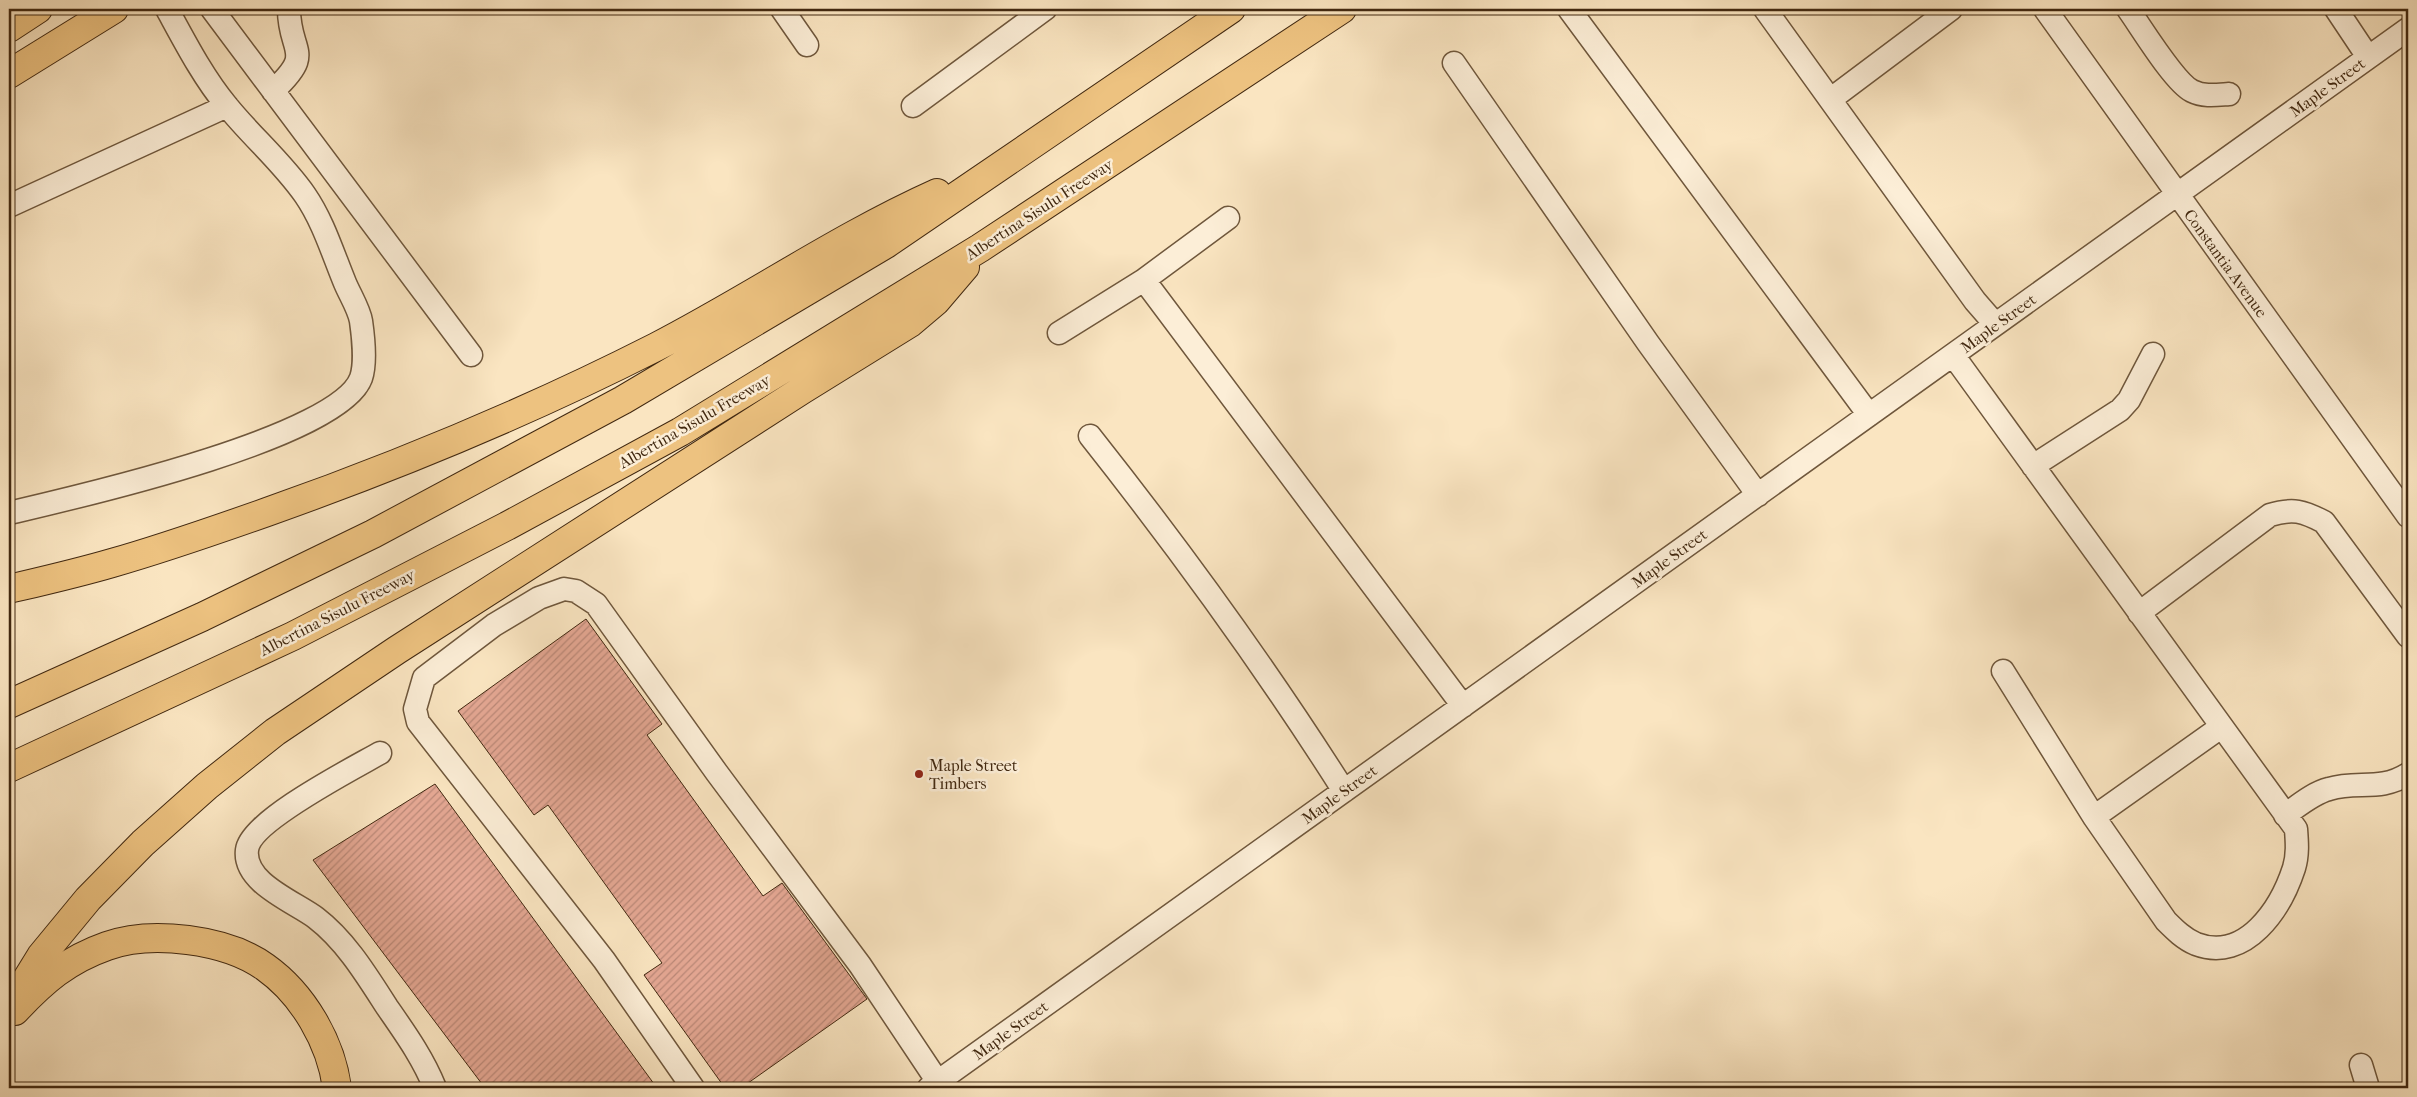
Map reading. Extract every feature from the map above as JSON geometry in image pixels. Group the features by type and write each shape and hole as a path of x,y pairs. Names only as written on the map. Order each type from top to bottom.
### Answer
{"main road":[{"path":"9,74 114,9"},
{"path":"9,704 202,617 373,534 623,400 886,244 1231,9"},
{"name":"Albertina Sisulu Freeway","path":"9,768 294,636 507,526 680,432 980,248 1342,9"},
{"path":"9,28 35,10"},
{"path":"9,589 113,563 212,531 318,494 434,449 655,347 750,296 884,218 938,193 977,181"},
{"path":"9,1008 41,956 88,899 143,843 207,786 275,732 397,650 802,390 910,323 936,301 980,248"},
{"path":"9,1018 42,982 78,958 108,945 137,939 170,938 202,942 238,953 265,966 286,987 310,1014 335,1073 337,1088"}],"street":[{"path":"9,513 102,491 227,454 306,422 346,398 361,378 363,352 361,319 307,197 288,171 227,106 187,45 167,9"},
{"path":"212,9 471,355"},
{"path":"782,9 808,45"},
{"path":"913,106 1045,9"},
{"path":"1569,9 1869,415"},
{"path":"1766,9 1975,301 1995,324"},
{"path":"1831,99 1950,9"},
{"name":"Constantia Avenue","path":"2045,9 2408,516"},
{"path":"2128,9 2178,79 2190,90 2205,95 2230,94"},
{"path":"273,91 287,78 298,61 298,50 290,25 290,10"},
{"path":"2340,14 2368,57"},
{"name":"Maple Street","path":"934,1085 2408,29"},
{"path":"1454,63 1648,343 1758,495"},
{"path":"9,206 227,106"},
{"path":"1059,333 1144,280 1228,218"},
{"path":"1144,280 1463,706"},
{"path":"2033,466 2120,410 2129,400 2153,354"},
{"path":"1953,355 2296,829 2298,847 2294,866 2277,906 2264,924 2250,936 2235,944 2215,948 2196,944 2179,934 2166,921 2094,817 2003,671"},
{"path":"1090,436 1173,541 1292,710 1344,791"},
{"path":"2139,613 2270,515 2288,510 2308,513 2324,522 2408,636"},
{"path":"693,1088 604,960 418,722 415,709 424,678 494,625 539,598 564,589 576,591 596,604 717,773 860,965 934,1085"},
{"path":"2094,817 2221,726"},
{"path":"380,753 298,801 258,831 247,849 249,865 270,890 318,920 355,959 426,1065 435,1088"},
{"path":"2285,814 2329,788 2383,785 2394,783 2408,774"},
{"path":"2361,1065 2368,1088"}],"building":[{"path":"586,619 662,724 647,735 763,896 782,883 867,999 741,1088 725,1088 644,975 662,963 548,805 534,815 458,711"},
{"path":"435,784 657,1088 485,1088 313,860"}],"place":[{"name":"Maple Street Timbers","path":"919,774"}]}
